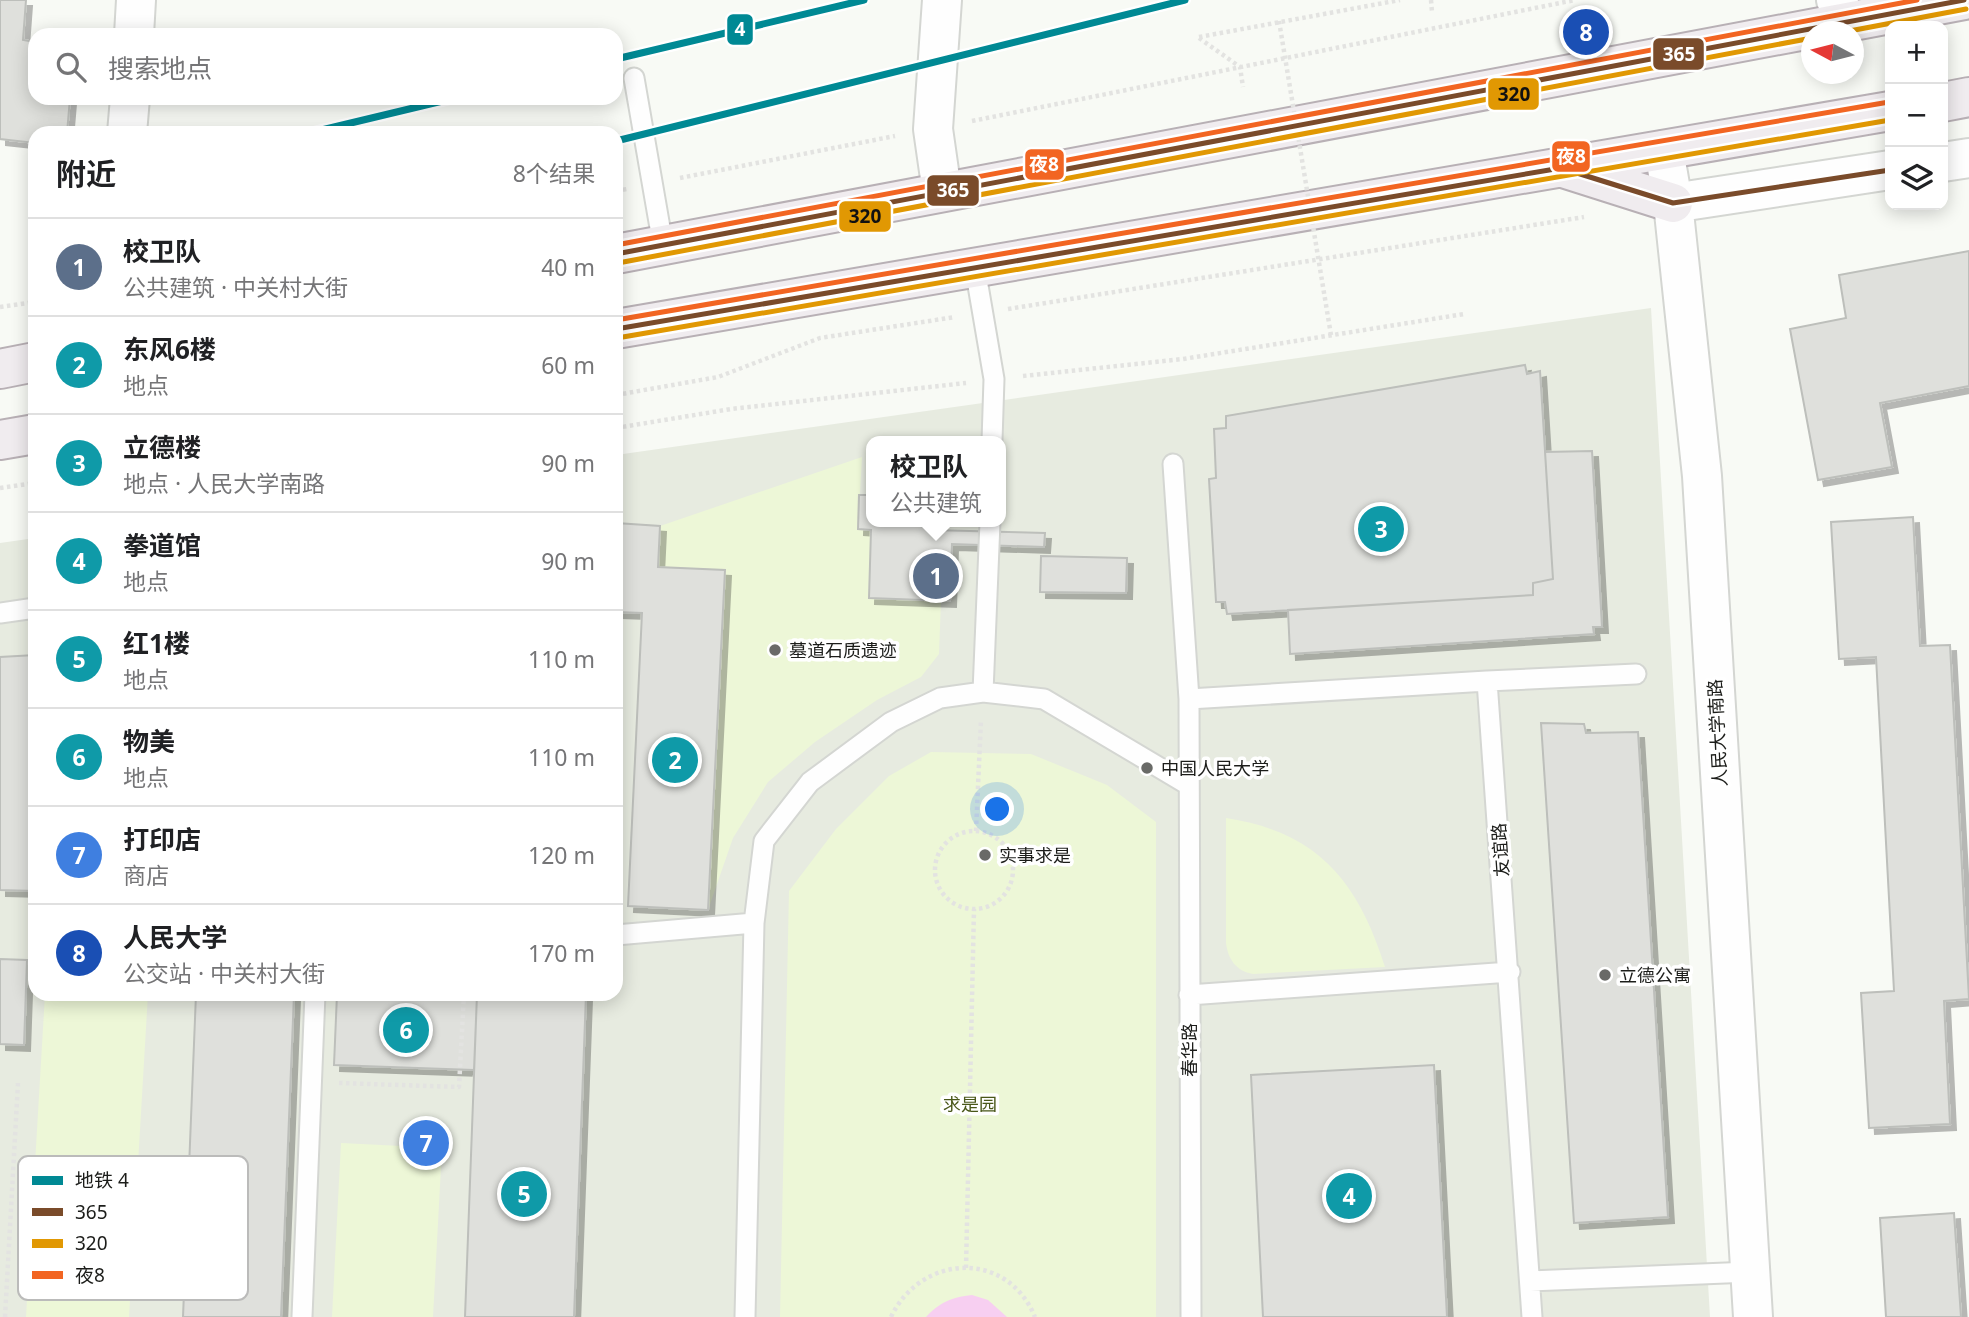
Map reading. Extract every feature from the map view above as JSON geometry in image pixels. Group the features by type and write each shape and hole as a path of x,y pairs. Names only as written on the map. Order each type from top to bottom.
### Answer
{"main road":[{"path":"623,253 942,192 1842,11 1964,0"},
{"path":"1948,101 1969,97"},
{"path":"623,328 1885,112"},
{"path":"1561,168 1673,203"},
{"path":"0,369 28,363"},
{"path":"0,440 28,435"}],"street":[{"path":"134,28 136,0"},
{"path":"942,0 933,129 942,192"},
{"path":"128,126 129,105"},
{"name":"人民大学南路","path":"1664,150 1673,203 1702,476 1753,1317"},
{"path":"1948,161 1969,158"},
{"path":"1673,203 1885,171"}],"lane":[{"path":"634,78 663,245"},
{"path":"975,268 993,379 992,436"},
{"name":"春华路","path":"1173,464 1189,699 1187,784 1191,1317"},
{"path":"983,692 990,527"},
{"path":"0,613 28,609"},
{"path":"1189,699 1636,674"},
{"name":"友谊路","path":"1487,681 1510,972 1532,1317"},
{"path":"745,1317 754,923 764,841 810,782 891,722 940,698 983,692 1044,699 1187,784"},
{"path":"623,934 754,923"},
{"path":"1189,995 1510,972"},
{"path":"302,1317 315,1001"},
{"path":"1530,1281 1750,1272"}],"path":[{"path":"1243,88 1240,67 1199,37 1400,0"},
{"path":"1431,0 1432,12"},
{"path":"623,190 1575,0"},
{"path":"1279,21 1331,335"},
{"path":"623,394 718,377 820,338 1590,216"},
{"path":"0,307 28,303"},
{"path":"623,427 731,409 1183,359 1464,314"},
{"path":"0,488 28,484"},
{"path":"976,831 983,692"},
{"path":"976,831 1001,841 1009,852 1013,867 1011,883 1003,897 989,906 974,909 958,906 945,897 937,882 935,866 940,850 951,838 976,831"},
{"path":"966,1268 974,909"},
{"path":"310,1082 459,1087 464,1001"},
{"path":"5,1317 19,1083"},
{"path":"891,1317 905,1294 928,1276 947,1269 966,1268 986,1271 1004,1279 1019,1292 1035,1317"}],"shaded area":[{"name":"中国人民大学","path":"1651,308 1710,1317 0,1317 0,543 28,539 28,1001 623,1001 623,454"},
{"path":"972,1295 988,1300 1007,1317 926,1317 947,1301"}],"green space":[{"path":"862,457 858,529 871,530 869,598 941,600 939,654 921,677 877,700 815,742 768,782 733,838 708,910 725,570 658,567 660,526"},
{"name":"求是园","path":"931,752 1031,754 1107,785 1156,822 1156,1317 780,1317 789,891 836,829 889,776"},
{"path":"1226,818 1286,835 1310,849 1330,866 1362,909 1385,967 1253,974 1238,967 1231,959 1226,943"},
{"path":"45,1001 148,1001 138,1156 35,1156"},
{"path":"341,1143 442,1148 433,1317 332,1317"},
{"path":"27,1300 130,1300 129,1317 26,1317"}],"building":[{"path":"0,0 26,0 23,40 28,41 28,105 69,105 68,126 28,126 28,142 0,139"},
{"path":"1969,251 1969,386 1880,403 1892,467 1818,480 1790,329 1846,318 1839,275"},
{"path":"1525,365 1527,374 1540,371 1553,579 1533,583 1533,595 1227,614 1225,602 1216,602 1209,479 1216,478 1214,429 1226,428 1226,416"},
{"path":"1592,451 1602,627 1593,627 1594,634 1290,654 1288,610 1533,595 1533,583 1553,579 1545,452"},
{"path":"859,495 866,495 866,527 931,527 931,530 1045,533 1044,547 952,544 950,601 869,598 871,530 858,529"},
{"path":"1913,517 1920,646 1950,645 1969,999 1944,1001 1950,1124 1869,1128 1861,993 1894,991 1876,657 1839,659 1831,522"},
{"path":"623,523 660,526 658,567 725,570 708,910 628,906 642,613 623,612"},
{"path":"1041,556 1127,558 1126,593 1040,592"},
{"path":"28,655 28,891 0,890 0,657"},
{"name":"立德公寓","path":"1541,723 1584,724 1586,733 1638,732 1668,1217 1574,1223"},
{"path":"0,959 27,960 24,1045 0,1044"},
{"path":"196,1001 294,1001 281,1317 183,1317 184,1300 248,1300 248,1156 189,1156"},
{"path":"337,1001 477,1001 474,1070 334,1065"},
{"path":"477,1001 586,1001 574,1317 465,1317"},
{"path":"1434,1065 1447,1317 1263,1317 1251,1075"},
{"path":"1954,1213 1961,1317 1886,1317 1880,1218"}],"metro line":[{"name":"4","path":"623,57 864,0"},
{"name":"4","path":"623,139 1185,0"},
{"name":"4","path":"338,126 426,105"}],"transit line":[{"name":"夜8","path":"623,244 1917,0"},
{"name":"365","path":"623,253 1964,0"},
{"name":"320","path":"1864,28 1966,9"},
{"name":"320","path":"623,262 1801,40"},
{"name":"夜8","path":"623,319 1885,103"},
{"name":"320","path":"623,337 1885,121"},
{"name":"365","path":"623,328 1561,168 1673,203 1885,171"}],"place":[{"name":"人民大学","path":"1586,32"},
{"name":"立德楼","path":"1381,529"},
{"name":"校卫队","path":"936,576"},
{"name":"墓道石质遗迹","path":"775,650"},
{"name":"东风6楼","path":"675,760"},
{"name":"中国人民大学","path":"1147,768"},
{"name":"实事求是","path":"985,855"},
{"name":"立德公寓","path":"1605,975"},
{"name":"物美","path":"406,1030"},
{"name":"打印店","path":"426,1143"},
{"name":"红1楼","path":"524,1194"},
{"name":"拳道馆","path":"1349,1196"}]}
